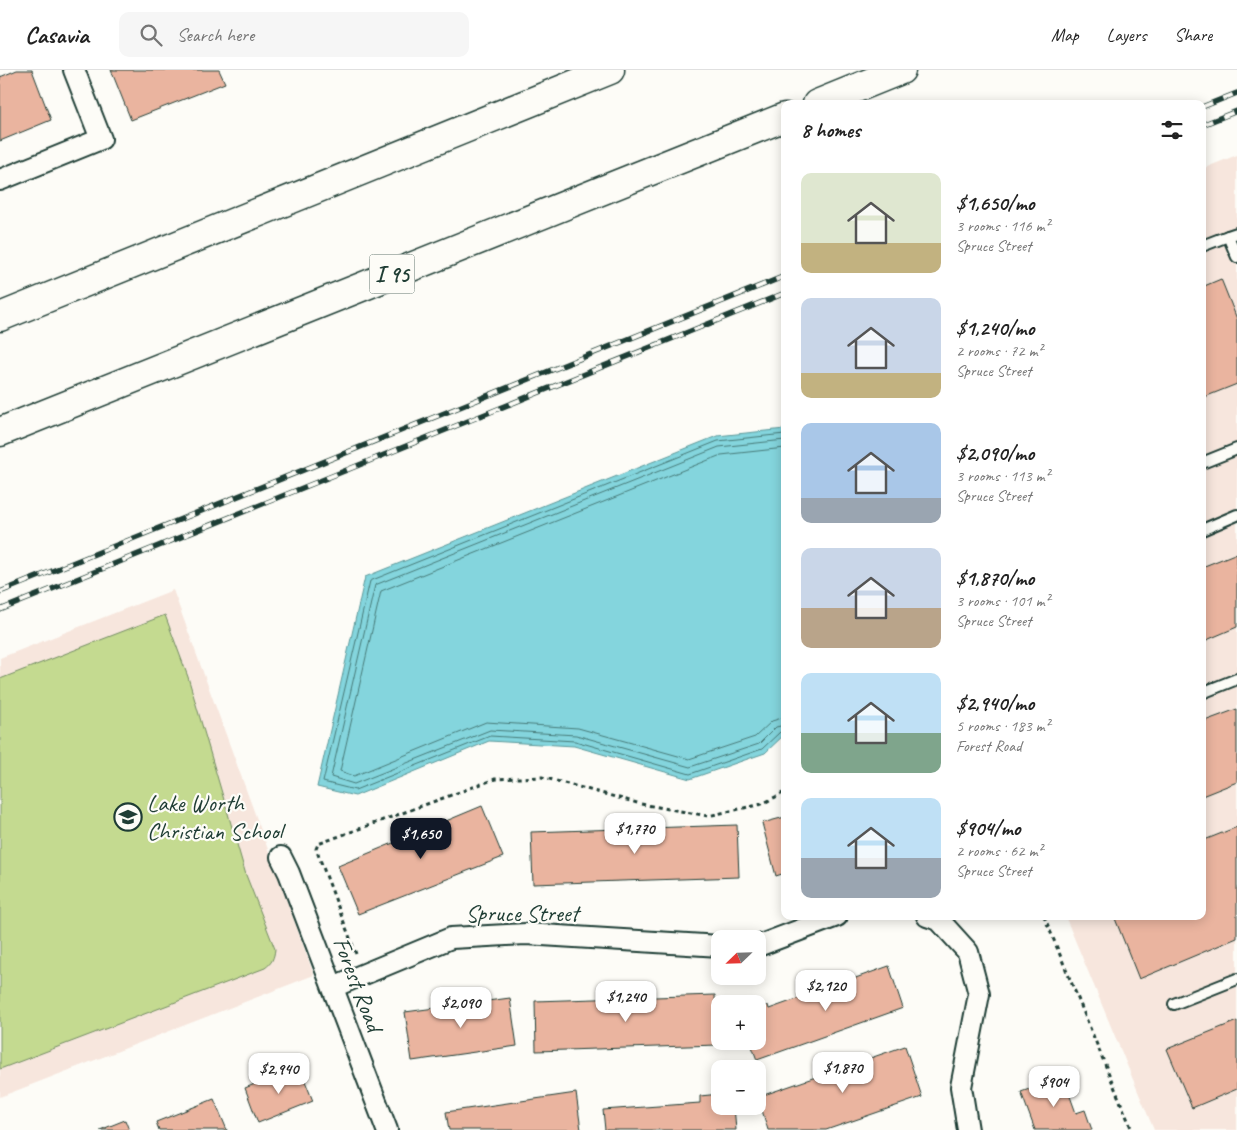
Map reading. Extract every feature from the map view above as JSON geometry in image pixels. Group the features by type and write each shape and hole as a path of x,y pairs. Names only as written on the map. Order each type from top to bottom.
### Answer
{"highway":[{"path":"0,316 610,70"},
{"path":"827,100 901,70"},
{"name":"I 95","path":"0,432 781,119"}],"street":[{"path":"0,180 102,140 74,70"},
{"name":"Forest Road","path":"281,857 289,873 387,1130"},
{"path":"766,943 826,920"},
{"path":"939,920 968,952 979,994 961,1087 968,1130"},
{"name":"Spruce Street","path":"333,987 451,938 526,934 711,945"}],"lane":[{"path":"1206,244 1233,234 1237,257"},
{"path":"1206,461 1237,449"},
{"path":"1206,528 1237,515"},
{"path":"1206,692 1237,679"},
{"path":"1174,1004 1237,979"}],"path":[{"path":"356,954 316,848 318,844 495,779 542,777 641,804 708,816 762,804 781,794"},
{"path":"1046,920 1132,1130"}],"shaded area":[{"path":"1237,155 1237,1130 1154,1130 1067,920 1206,920 1206,167"},
{"name":"Lake Worth Christian School","path":"173,590 314,975 0,1097 0,658"}],"green space":[{"name":"Lake Worth Christian School","path":"165,615 188,677 246,875 275,949 273,958 265,968 0,1069 0,679"}],"water":[{"path":"781,429 781,738 765,753 690,779 574,746 489,741 355,796 317,787 365,577 717,436"}],"building":[{"path":"17,70 32,70 51,120 0,141 0,77"},
{"path":"111,70 219,70 225,83 131,120"},
{"path":"1221,279 1237,319 1237,384 1206,396 1206,285"},
{"path":"1237,553 1237,627 1206,640 1206,565"},
{"path":"1237,709 1237,782 1206,794 1206,721"},
{"path":"482,806 503,857 358,914 338,866"},
{"path":"781,818 781,874 776,876 762,823"},
{"path":"737,825 739,877 533,884 531,832"},
{"path":"1237,827 1237,938 1139,979 1116,920 1206,920 1206,839"},
{"path":"889,966 903,1008 757,1060 753,1050 766,1050 766,1006 768,1005 769,1009"},
{"path":"711,995 711,1045 536,1051 535,1001"},
{"path":"510,998 517,1046 412,1061 405,1012"},
{"path":"1237,1021 1237,1089 1192,1108 1167,1049"},
{"path":"905,1046 922,1097 826,1130 768,1130 763,1115 766,1115 766,1094"},
{"path":"299,1066 313,1101 258,1123 245,1088"},
{"path":"1063,1077 1076,1113 1085,1110 1092,1130 1035,1130 1021,1092"},
{"path":"576,1093 581,1130 449,1130 446,1112"},
{"path":"711,1095 711,1115 735,1115 736,1130 605,1130 603,1110 700,1103 700,1096"},
{"path":"214,1099 227,1130 159,1130 156,1122"},
{"path":"125,1120 129,1130 100,1130"}],"railway":[{"path":"1206,105 1237,93"},
{"path":"1206,123 1237,111"},
{"path":"0,592 781,278"},
{"path":"0,610 781,295"}],"place":[{"name":"Lake Worth Christian School","path":"128,817"}]}
